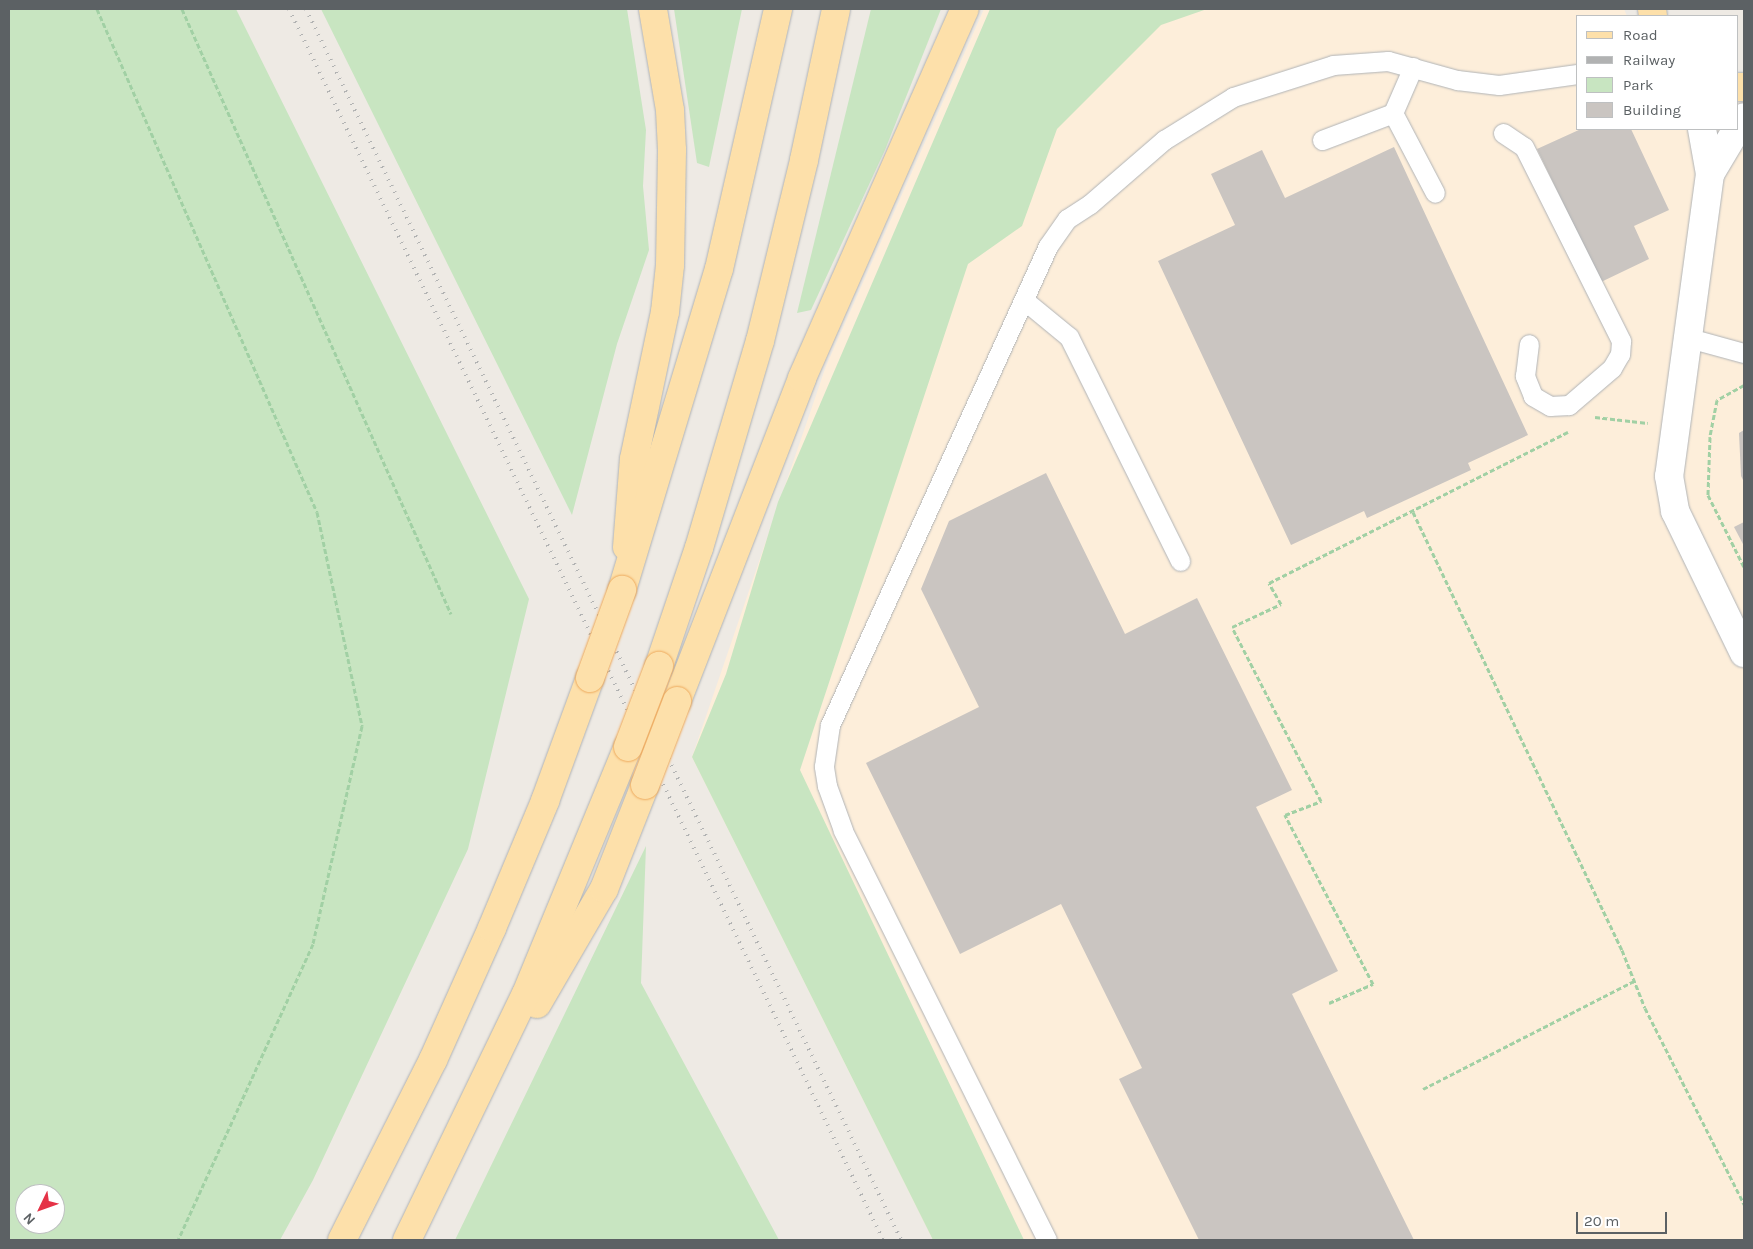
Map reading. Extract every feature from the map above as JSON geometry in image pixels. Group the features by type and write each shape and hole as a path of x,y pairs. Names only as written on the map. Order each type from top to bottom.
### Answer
{"main road":[{"path":"624,584 627,516 634,459 661,332 670,265 672,150 670,110 653,9"},
{"path":"342,1240 433,1060 492,928 545,801 624,584 719,269 778,9"},
{"path":"407,1240 485,1083 564,907 660,666 699,548 760,341 804,160 836,9"},
{"path":"485,1083 550,985 604,889 802,378 966,9"}],"street":[{"path":"1702,130 1710,174 1689,338 1674,426 1669,476 1675,511 1744,653"},
{"path":"1710,174 1736,130"}],"lane":[{"path":"1047,1240 843,830 827,786 824,766 830,725 1048,246 1067,219 1090,204 1164,140 1233,97 1332,65 1388,61 1457,80 1499,85 1576,74"},
{"path":"1322,140 1392,113 1413,67"},
{"path":"1392,113 1435,194"},
{"path":"1504,133 1524,147 1620,341 1620,354 1612,368 1569,405 1550,406 1533,396 1524,376 1529,344"},
{"path":"1024,300 1069,337 1180,561"},
{"path":"1689,338 1744,353"}],"path":[{"path":"98,9 317,512 362,726 312,944 178,1240"},
{"path":"182,9 451,614"},
{"path":"1744,385 1717,400 1710,437 1708,495 1744,567"},
{"path":"1590,420 1599,416 1674,426 1710,437"},
{"path":"1329,1003 1374,984 1285,815 1321,801 1232,627 1281,604 1269,583 1413,512 1572,430"},
{"path":"1413,512 1634,981 1744,1204"},
{"path":"1423,1089 1634,981"}],"shaded area":[{"path":"984,9 1624,9 1627,15 1576,15 1576,130 1738,130 1738,98 1744,98 1744,1240 933,1240 692,757 826,366"}],"green space":[{"path":"9,9 236,9 529,599 468,849 313,1180 280,1240 9,1240"},
{"path":"321,9 627,9 646,130 643,186 649,250 617,344 572,515"},
{"path":"674,9 742,9 709,167 697,163"},
{"path":"871,9 941,9 885,150 811,310 797,313"},
{"path":"990,9 1207,9 1161,25 1057,129 1022,226 968,264 800,770 1024,1240 933,1240 692,757 726,674 778,502"},
{"path":"646,846 641,983 779,1240 455,1240"}],"building":[{"path":"1579,130 1631,130 1669,210 1634,226 1649,259 1601,282 1537,149"},
{"path":"1394,147 1528,435 1468,463 1471,470 1367,518 1364,511 1291,545 1158,261 1235,225 1211,174 1262,150 1285,198"},
{"path":"1744,430 1744,482 1741,476 1739,433"},
{"path":"1046,473 1125,634 1197,598 1292,790 1256,807 1338,971 1292,994 1414,1240 1199,1240 1119,1079 1142,1068 1061,904 960,954 866,763 979,707 921,589 949,521"},
{"path":"1744,522 1744,546 1734,527"}],"railway":[{"path":"289,9 883,1240"},
{"path":"306,9 901,1240"}]}
